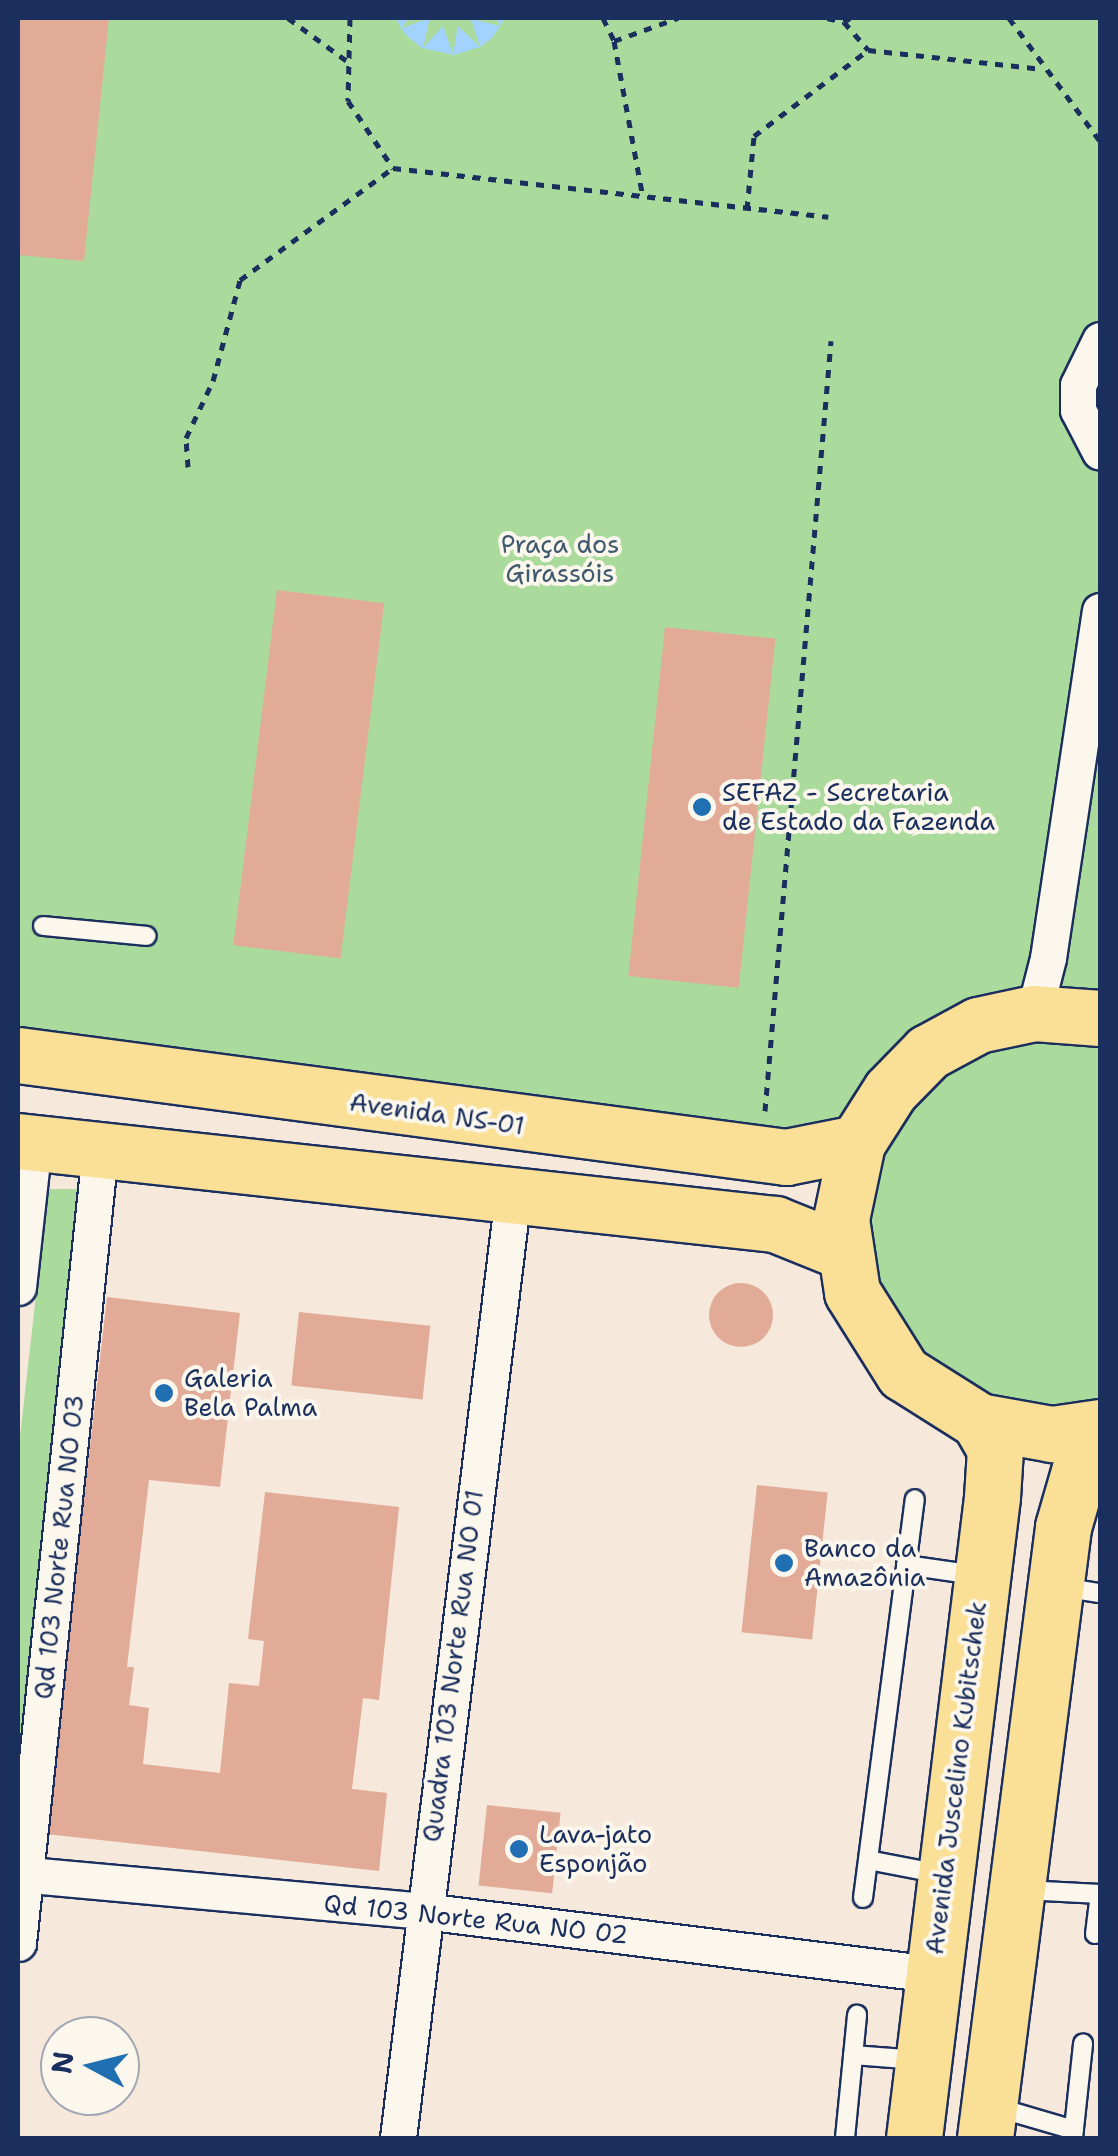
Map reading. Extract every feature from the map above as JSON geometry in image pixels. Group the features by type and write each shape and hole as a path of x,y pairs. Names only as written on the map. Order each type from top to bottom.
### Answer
{"main road":[{"path":"1096,1429 1052,1434 979,1421 944,1405 882,1349 852,1292 842,1251 846,1174 857,1143 890,1091 928,1052 978,1025 1034,1013 1100,1018"},
{"name":"Avenida NS-01","path":"18,1055 762,1154 804,1155 857,1143"},
{"path":"26,1142 775,1224 842,1251"},
{"name":"Avenida Juscelino Kubitschek","path":"914,2138 994,1449 979,1421"},
{"path":"987,2122 1013,1890 1077,1589 1070,1488 1096,1429"}],"street":[{"path":"1100,340 1078,384 1078,410 1100,452"},
{"path":"1034,1013 1048,958 1100,612"},
{"path":"18,1287 26,1142"},
{"name":"Qd 103 Norte Rua NO 03","path":"18,1943 21,1874 100,1151"},
{"name":"Quadra 103 Norte Rua NO 01","path":"398,2138 513,1195"},
{"name":"Qd 103 Norte Rua NO 02","path":"21,1874 423,1911 933,1974"}],"lane":[{"path":"43,926 147,936"},
{"path":"864,1898 915,1499"},
{"path":"906,1565 980,1576"},
{"path":"868,1860 943,1874"},
{"path":"1013,1890 1100,1894 1095,1934"},
{"path":"845,2138 857,2015"},
{"path":"987,2122 1073,2134 1083,2044"},
{"path":"853,2056 923,2060"}],"path":[{"path":"288,18 348,61"},
{"path":"350,18 348,102 393,168"},
{"path":"603,18 614,41 643,198"},
{"path":"614,41 678,18"},
{"path":"827,18 847,20 868,50"},
{"path":"1009,18 1042,70 1100,140"},
{"path":"747,209 754,136 868,50 1042,70"},
{"path":"188,467 186,438 213,381 240,280 393,168 828,217"},
{"path":"762,1154 831,342"}],"green space":[{"name":"Praça dos Girassóis","path":"18,18 1100,18 1100,998 1030,991 839,1138 18,1046"},
{"path":"1100,1033 1100,1405 1033,1410 966,1389 911,1346 875,1285 862,1216 877,1146 915,1086 972,1045"},
{"path":"48,1189 84,1189 18,1791 18,1454"}],"water":[{"path":"396,18 408,18 402,28 430,18 423,48 443,26 453,54 458,26 480,47 454,55 422,48 407,36 401,28"},
{"path":"497,18 505,18 501,25 492,38 480,47 471,19 500,26"}],"building":[{"path":"18,18 109,18 84,261 18,255"},
{"path":"277,590 384,603 341,958 233,945"},
{"name":"SEFAZ - Secretaria de Estado da Fazenda","path":"665,627 775,639 739,988 628,976"},
{"path":"741,1283 763,1293 773,1315 763,1337 741,1347 719,1337 709,1315 719,1293"},
{"path":"107,1297 240,1313 220,1487 149,1480 127,1667 134,1667 129,1705 149,1708 143,1764 220,1773 229,1683 259,1686 264,1641 248,1639 265,1492 399,1507 379,1700 363,1698 352,1789 387,1793 379,1871 46,1834"},
{"path":"299,1312 430,1326 423,1399 291,1386"},
{"name":"Banco da Amazônia","path":"757,1485 828,1492 812,1640 742,1632"},
{"name":"Lava-jato Esponjão","path":"487,1805 561,1813 552,1893 479,1886"}],"place":[{"name":"SEFAZ - Secretaria de Estado da Fazenda","path":"702,807"},
{"name":"Galeria Bela Palma","path":"164,1393"},
{"name":"Banco da Amazônia","path":"784,1563"},
{"name":"Lava-jato Esponjão","path":"519,1849"}]}
